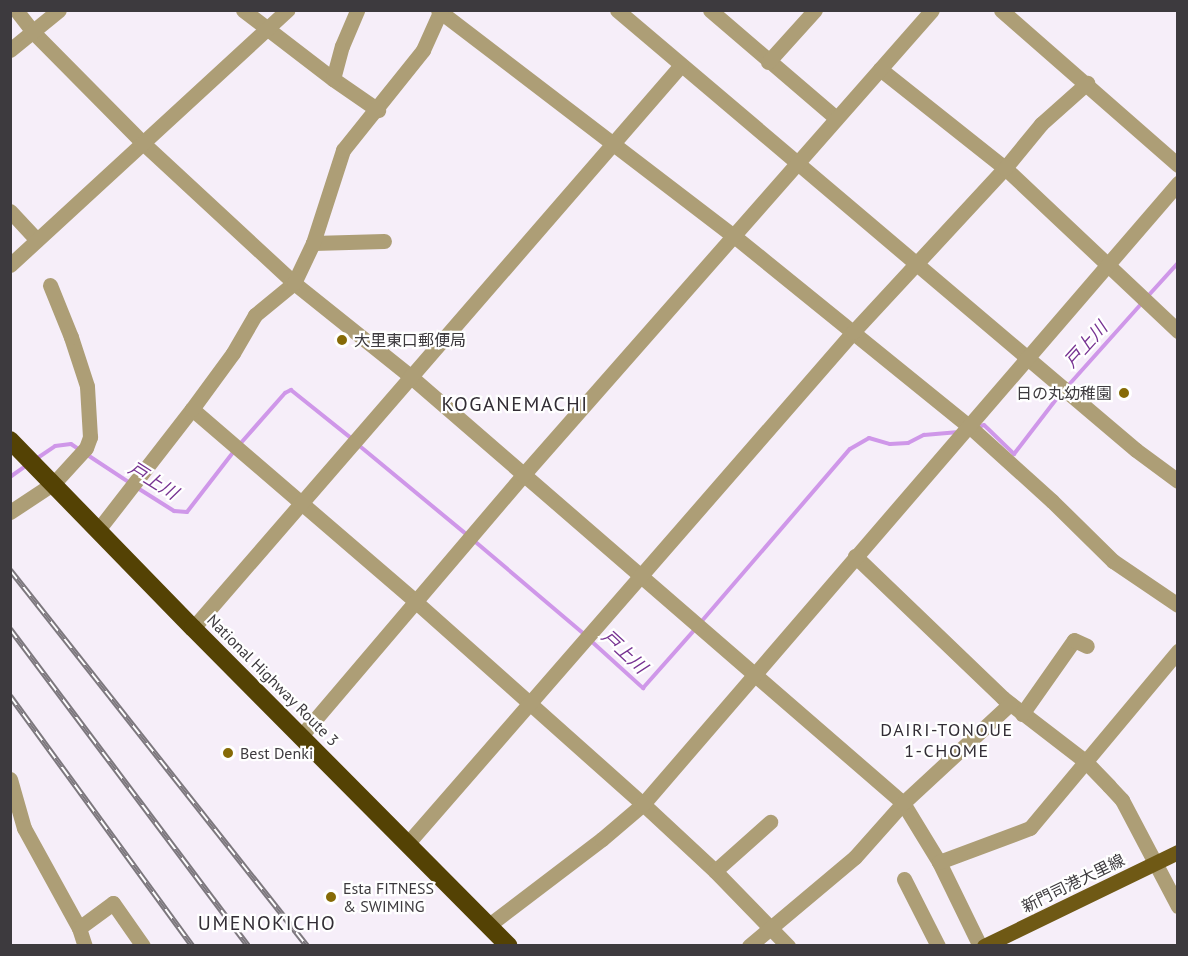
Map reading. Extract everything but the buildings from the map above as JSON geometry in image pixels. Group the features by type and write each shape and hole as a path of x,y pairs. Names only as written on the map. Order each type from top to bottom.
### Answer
{"highway":[{"name":"National Highway Route 3","path":"10,440 193,628 509,945"}],"main road":[{"name":"新門司港大里線","path":"982,945 1178,852"}],"street":[{"path":"16,10 33,32 144,144 294,283 410,376 903,803 939,862 982,945"},
{"path":"10,50 59,10"},
{"path":"243,10 333,79 378,110"},
{"path":"10,265 268,30 287,10"},
{"path":"333,79 342,46 357,10"},
{"path":"618,10 914,264 1136,450 1178,481"},
{"path":"710,10 836,118"},
{"path":"768,62 815,10"},
{"path":"301,736 523,475 932,10"},
{"path":"1001,10 1178,165"},
{"path":"98,530 192,409 232,353 255,315 294,283 313,243 343,150 378,110 423,50 440,11 734,236 969,426 1052,501 1113,561 1178,605"},
{"path":"193,628 681,65"},
{"path":"880,69 1005,168 1106,266 1178,331"},
{"path":"407,844 853,332 1005,168 1041,124 1087,83"},
{"path":"489,926 602,839 643,804 1178,183"},
{"path":"10,211 36,239"},
{"path":"313,243 384,241"},
{"path":"10,512 54,483 86,448 90,437 87,386 71,337 50,285"},
{"path":"192,409 416,602 643,804 715,871 788,945"},
{"path":"855,556 1016,709 1086,762 1122,800 1157,862 1178,906"},
{"path":"749,945 855,856 903,803 1016,709 1074,640 1087,646"},
{"path":"939,862 1030,828 1178,651"},
{"path":"10,779 24,828 79,928 85,945"},
{"path":"715,871 770,822"},
{"path":"904,879 938,945"},
{"path":"79,928 112,903 143,945"}],"waterway":[{"name":"戸上川","path":"1148,296 1178,263"},
{"name":"戸上川","path":"1066,388 1143,302"},
{"name":"戸上川","path":"240,444 285,393 291,390 351,438"},
{"name":"戸上川","path":"978,427 984,425 1014,454 1061,393"},
{"name":"戸上川","path":"701,622 850,449 869,438 890,444 908,443 924,435 956,432"},
{"name":"戸上川","path":"356,443 466,534"},
{"name":"戸上川","path":"36,459 55,446 71,444 80,450"},
{"name":"戸上川","path":"136,487 174,511 187,512 235,450"},
{"name":"戸上川","path":"86,454 130,483"},
{"name":"戸上川","path":"10,477 27,465"},
{"name":"戸上川","path":"472,539 585,635"},
{"name":"戸上川","path":"590,640 643,688 696,628"}],"railway":[{"path":"10,570 307,946"},
{"path":"10,629 248,946"},
{"path":"10,696 192,946"}],"place":[{"name":"大里東口郵便局","path":"342,340"},
{"name":"日の丸幼稚園","path":"1124,393"},
{"name":"Best Denki","path":"228,753"},
{"name":"Esta FITNESS & SWIMING","path":"331,897"}],"district":[{"name":"KOGANEMACHI","path":"515,404"},
{"name":"DAIRI-TONOUE 1-CHOME","path":"947,741"},
{"name":"UMENOKICHO","path":"267,923"}]}
